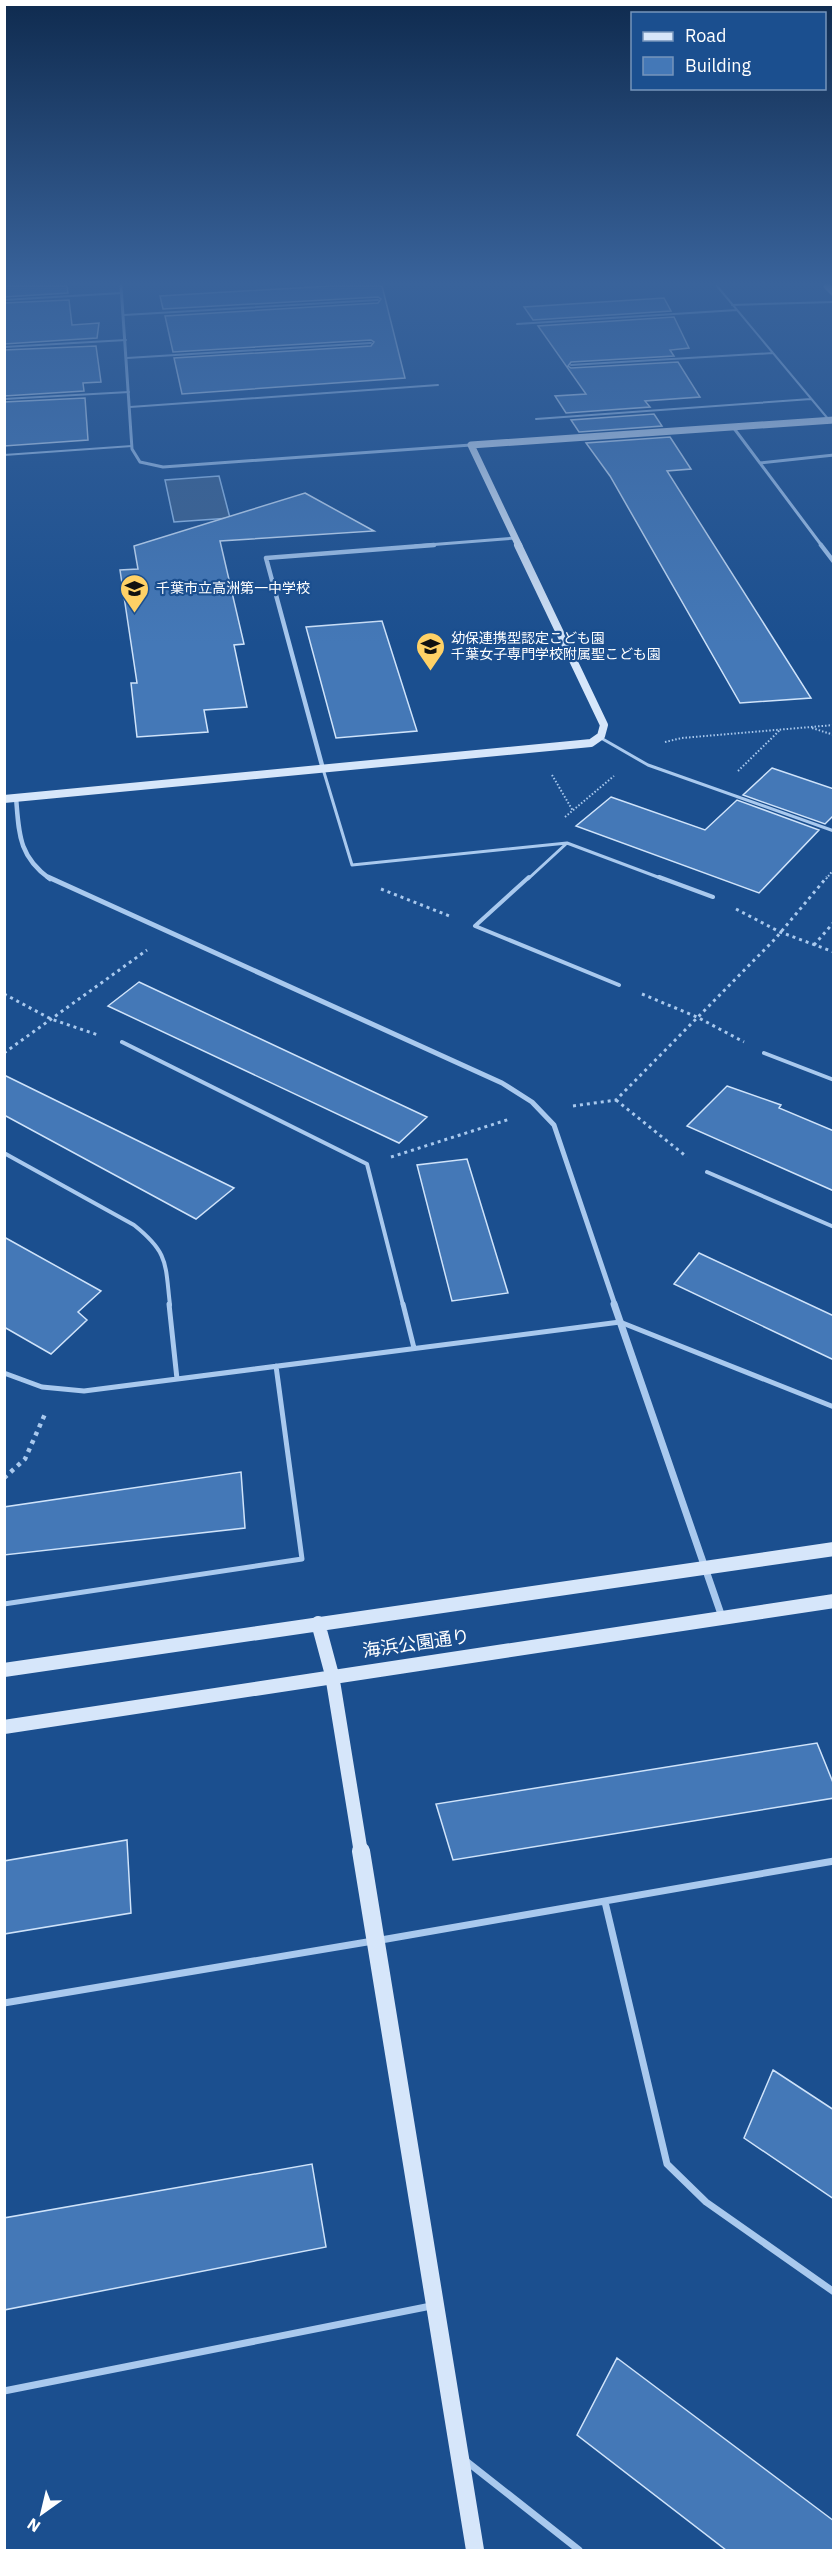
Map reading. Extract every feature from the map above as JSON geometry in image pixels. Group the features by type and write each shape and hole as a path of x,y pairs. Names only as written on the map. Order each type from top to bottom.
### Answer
{"street":[{"path":"130,407 132,446 140,462 163,466 831,420"},
{"path":"734,427 834,562"},
{"path":"4,798 576,746 601,738 604,725 471,445"},
{"path":"760,463 834,455"},
{"path":"323,769 266,558 515,538"},
{"path":"16,797 21,849 31,866 49,878 502,1083 532,1102 554,1125 703,1568 722,1617"},
{"path":"4,1670 834,1549"},
{"name":"海浜公園通り","path":"4,1726 834,1601"},
{"path":"318,1623 332,1675 475,2550"}],"lane":[{"path":"130,407 155,405"},
{"path":"536,419 725,405"},
{"path":"817,405 831,420"},
{"path":"4,455 132,446"},
{"path":"601,738 634,758 834,831"},
{"path":"323,769 352,865 567,843 713,897"},
{"path":"567,843 475,926 619,985"},
{"path":"122,1042 367,1164 414,1348"},
{"path":"764,1053 834,1080"},
{"path":"4,1154 134,1224 153,1240 165,1260 177,1379"},
{"path":"707,1172 834,1227"},
{"path":"4,1373 24,1384 56,1390 84,1391 620,1322 834,1407"},
{"path":"4,1604 302,1559 276,1366"},
{"path":"4,2003 834,1862"},
{"path":"605,1902 667,2164 706,2202 834,2292"},
{"path":"4,2391 436,2305"},
{"path":"461,2456 579,2550"}],"path":[{"path":"623,753 682,738 834,724"},
{"path":"809,727 834,735"},
{"path":"718,790 781,729"},
{"path":"537,749 573,811"},
{"path":"530,847 634,758"},
{"path":"352,865 356,880 475,926"},
{"path":"367,1164 540,1110 616,1100 780,933 834,868"},
{"path":"713,897 780,933 834,952"},
{"path":"814,945 834,922"},
{"path":"4,1053 170,933"},
{"path":"619,985 697,1017 764,1053"},
{"path":"4,993 51,1019 122,1042"},
{"path":"4,1001 10,997"},
{"path":"616,1100 707,1172"},
{"path":"4,1478 25,1459 56,1390"}],"water":[{"path":"219,476 230,518 174,522 165,480"}],"building":[{"path":"4,405 86,405 88,440 4,446"},
{"path":"561,405 650,407 566,413"},
{"path":"654,414 662,426 579,432 571,420"},
{"path":"670,437 691,469 667,471 811,698 740,703 610,476 586,443"},
{"path":"305,493 374,531 220,541 244,644 234,645 247,707 204,710 208,732 137,737 131,683 137,683 120,570 138,569 134,546"},
{"path":"382,621 417,731 336,738 306,627"},
{"path":"772,768 834,789 834,815 825,824 743,795"},
{"path":"611,797 705,830 737,800 819,830 759,893 576,826"},
{"path":"139,982 427,1117 399,1143 108,1006"},
{"path":"4,1075 234,1188 196,1219 4,1115"},
{"path":"727,1086 781,1105 779,1108 834,1131 834,1191 687,1126"},
{"path":"467,1159 508,1293 452,1301 417,1165"},
{"path":"4,1237 101,1291 78,1312 87,1320 51,1354 4,1327"},
{"path":"699,1253 834,1316 834,1360 674,1284"},
{"path":"241,1472 245,1528 4,1555 4,1507"},
{"path":"817,1743 834,1785 834,1798 453,1860 436,1804"},
{"path":"127,1840 131,1913 4,1934 4,1861"},
{"path":"773,2070 834,2110 834,2199 744,2138"},
{"path":"312,2164 326,2247 4,2310 4,2218"},
{"path":"617,2358 834,2521 834,2550 726,2550 577,2435"}],"place":[{"name":"千葉市立高洲第一中学校","path":"135,614"},
{"name":"幼保連携型認定こども園 千葉女子専門学校附属聖こども園","path":"430,672"}]}
